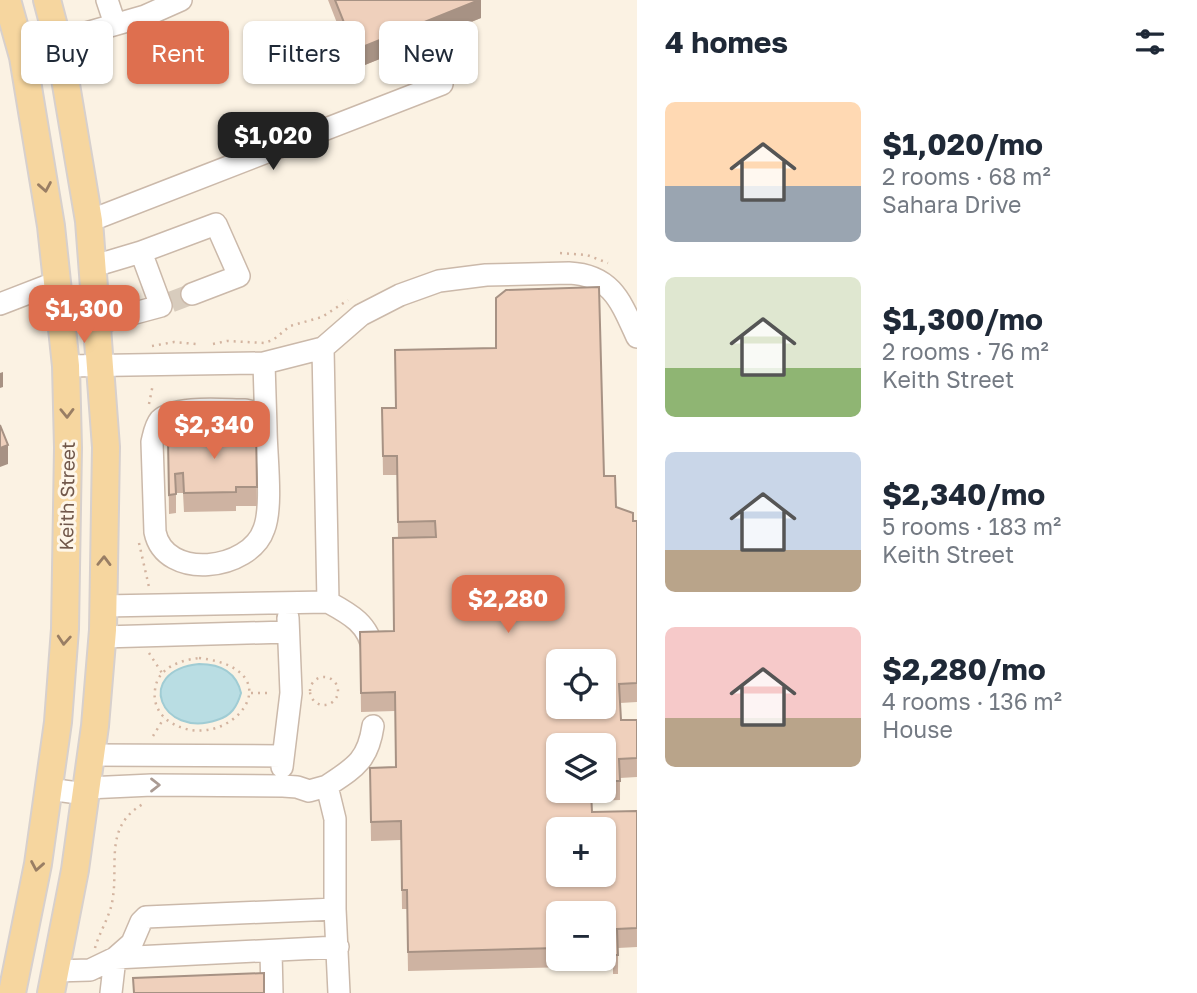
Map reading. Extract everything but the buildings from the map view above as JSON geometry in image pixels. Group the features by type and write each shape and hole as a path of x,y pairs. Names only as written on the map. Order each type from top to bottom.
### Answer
{"main road":[{"name":"Keith Street","path":"31,3 44,21"},
{"name":"Keith Street","path":"12,993 38,864 58,722 65,629 66,366 51,226 23,57 31,3"},
{"name":"Keith Street","path":"54,973 75,870 91,755 103,624 106,447 89,221 65,84"},
{"path":"36,134 60,145 65,157 74,213 93,262"},
{"path":"67,485 82,526 79,595 84,611 103,624"},
{"path":"24,993 37,968 54,973"}],"street":[{"path":"107,0 115,24 145,16 181,0"},
{"path":"89,221 439,84"},
{"path":"93,262 141,252 216,224 239,276 192,294"},
{"path":"98,323 166,304 141,252"},
{"path":"66,366 264,363 323,348 361,315 400,295 439,281 486,275 569,273 599,279 618,298 637,337"},
{"path":"0,304 57,282"},
{"path":"323,348 328,602"},
{"path":"264,363 267,515 264,530 248,552 237,559 211,564 178,561 168,555 160,546 155,532 152,442 155,427 161,419 181,411 245,410 254,412 265,428"},
{"path":"283,786 282,756 291,693 287,602"},
{"path":"103,624 287,602 328,602 360,622 369,633 373,651"},
{"path":"103,624 288,632"},
{"path":"48,789 86,791 152,785 283,786 309,791 327,786 361,762 368,751 373,726"},
{"path":"91,755 282,756"},
{"path":"327,786 335,819 335,909 340,993"},
{"path":"54,973 90,970 115,958 132,943 146,917 335,909"},
{"path":"115,958 338,947"},
{"path":"271,952 272,993"},
{"path":"111,993 115,958"}],"path":[{"path":"199,658 225,664 239,671 248,685 250,693 243,711 223,724 194,730 177,726 164,718 155,702 155,687 162,673 176,663 199,658"},
{"path":"326,677 335,681 338,693 331,704 322,705 311,696 311,687 317,679 326,677"},
{"path":"149,755 152,739 164,718"},
{"path":"90,970 96,943 110,908 117,832 128,814 150,799 152,785"}],"water":[{"path":"199,664 214,665 226,670 239,685 241,693 235,707 226,716 197,723 181,720 169,712 162,702 161,690 166,678 179,669"}],"tunnel":[{"path":"171,302 192,294"}]}
